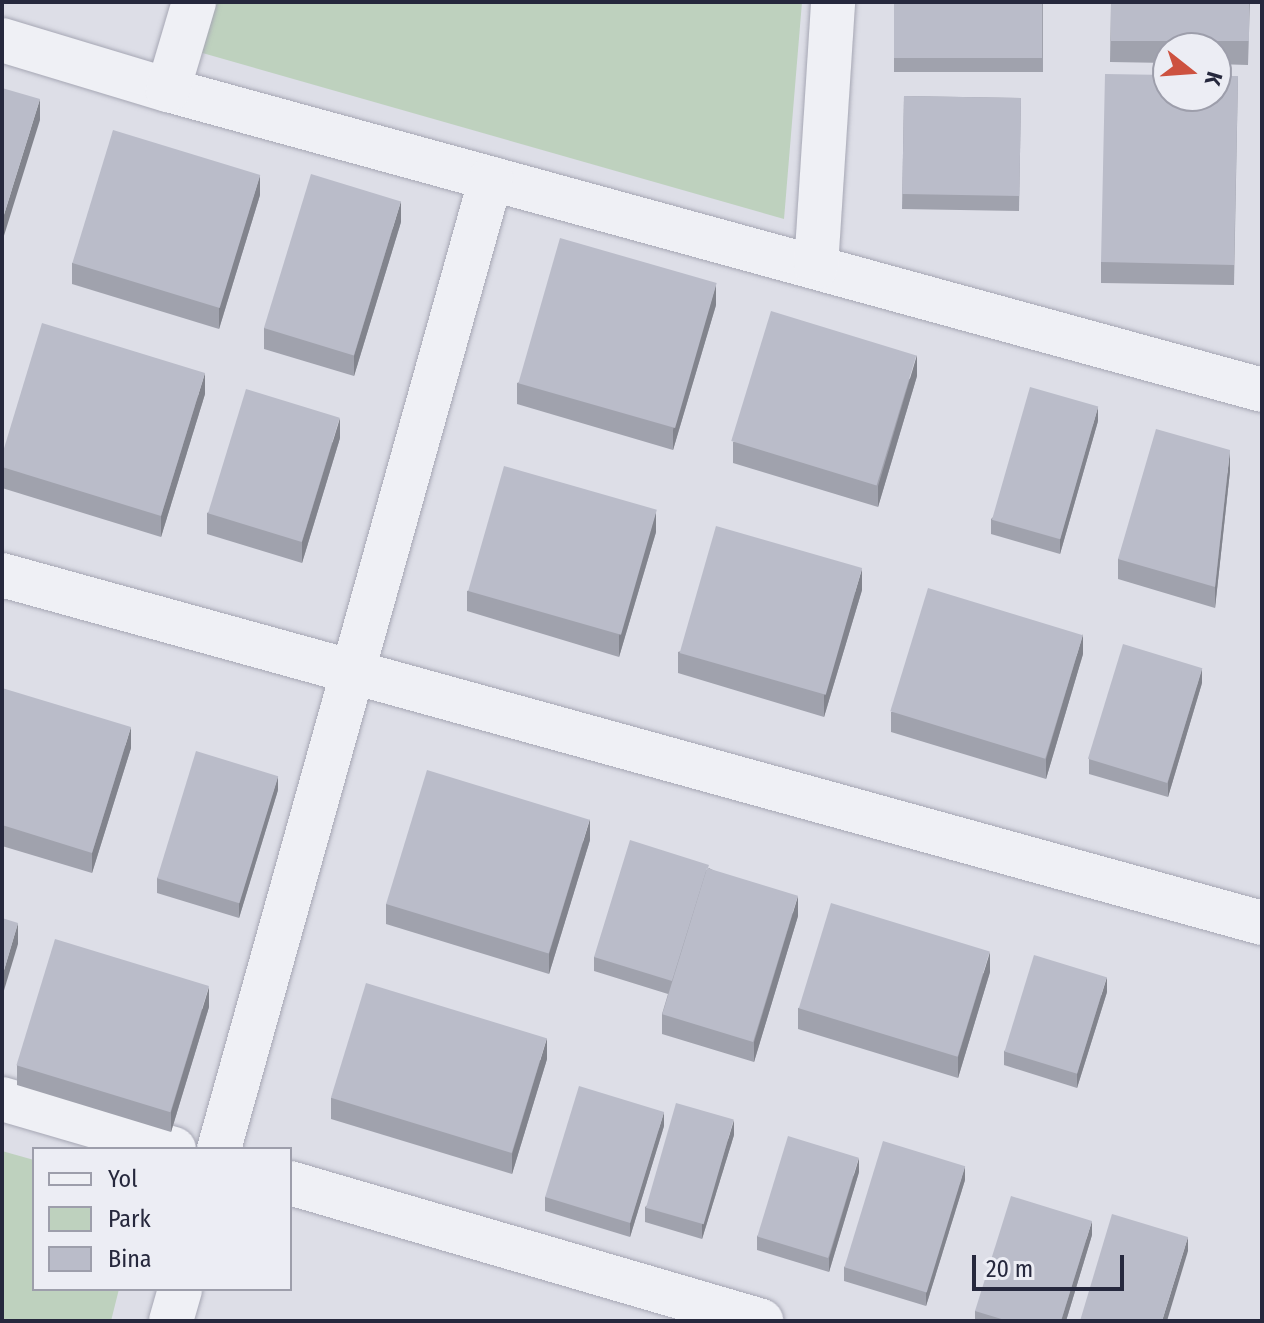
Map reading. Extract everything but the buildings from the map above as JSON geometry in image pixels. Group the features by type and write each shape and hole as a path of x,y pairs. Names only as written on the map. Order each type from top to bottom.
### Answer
{"street":[{"path":"168,90 194,2"},
{"path":"816,267 833,2"},
{"path":"2,40 168,90 1262,390"},
{"path":"220,1147 491,178"},
{"path":"2,575 1262,923"},
{"path":"2,1099 167,1147"},
{"path":"292,1184 752,1320"},
{"path":"171,1321 179,1291"}],"green space":[{"path":"214,2 802,2 784,219 199,52"},
{"path":"2,1151 32,1159 32,1291 118,1291 111,1321 2,1321"}]}
